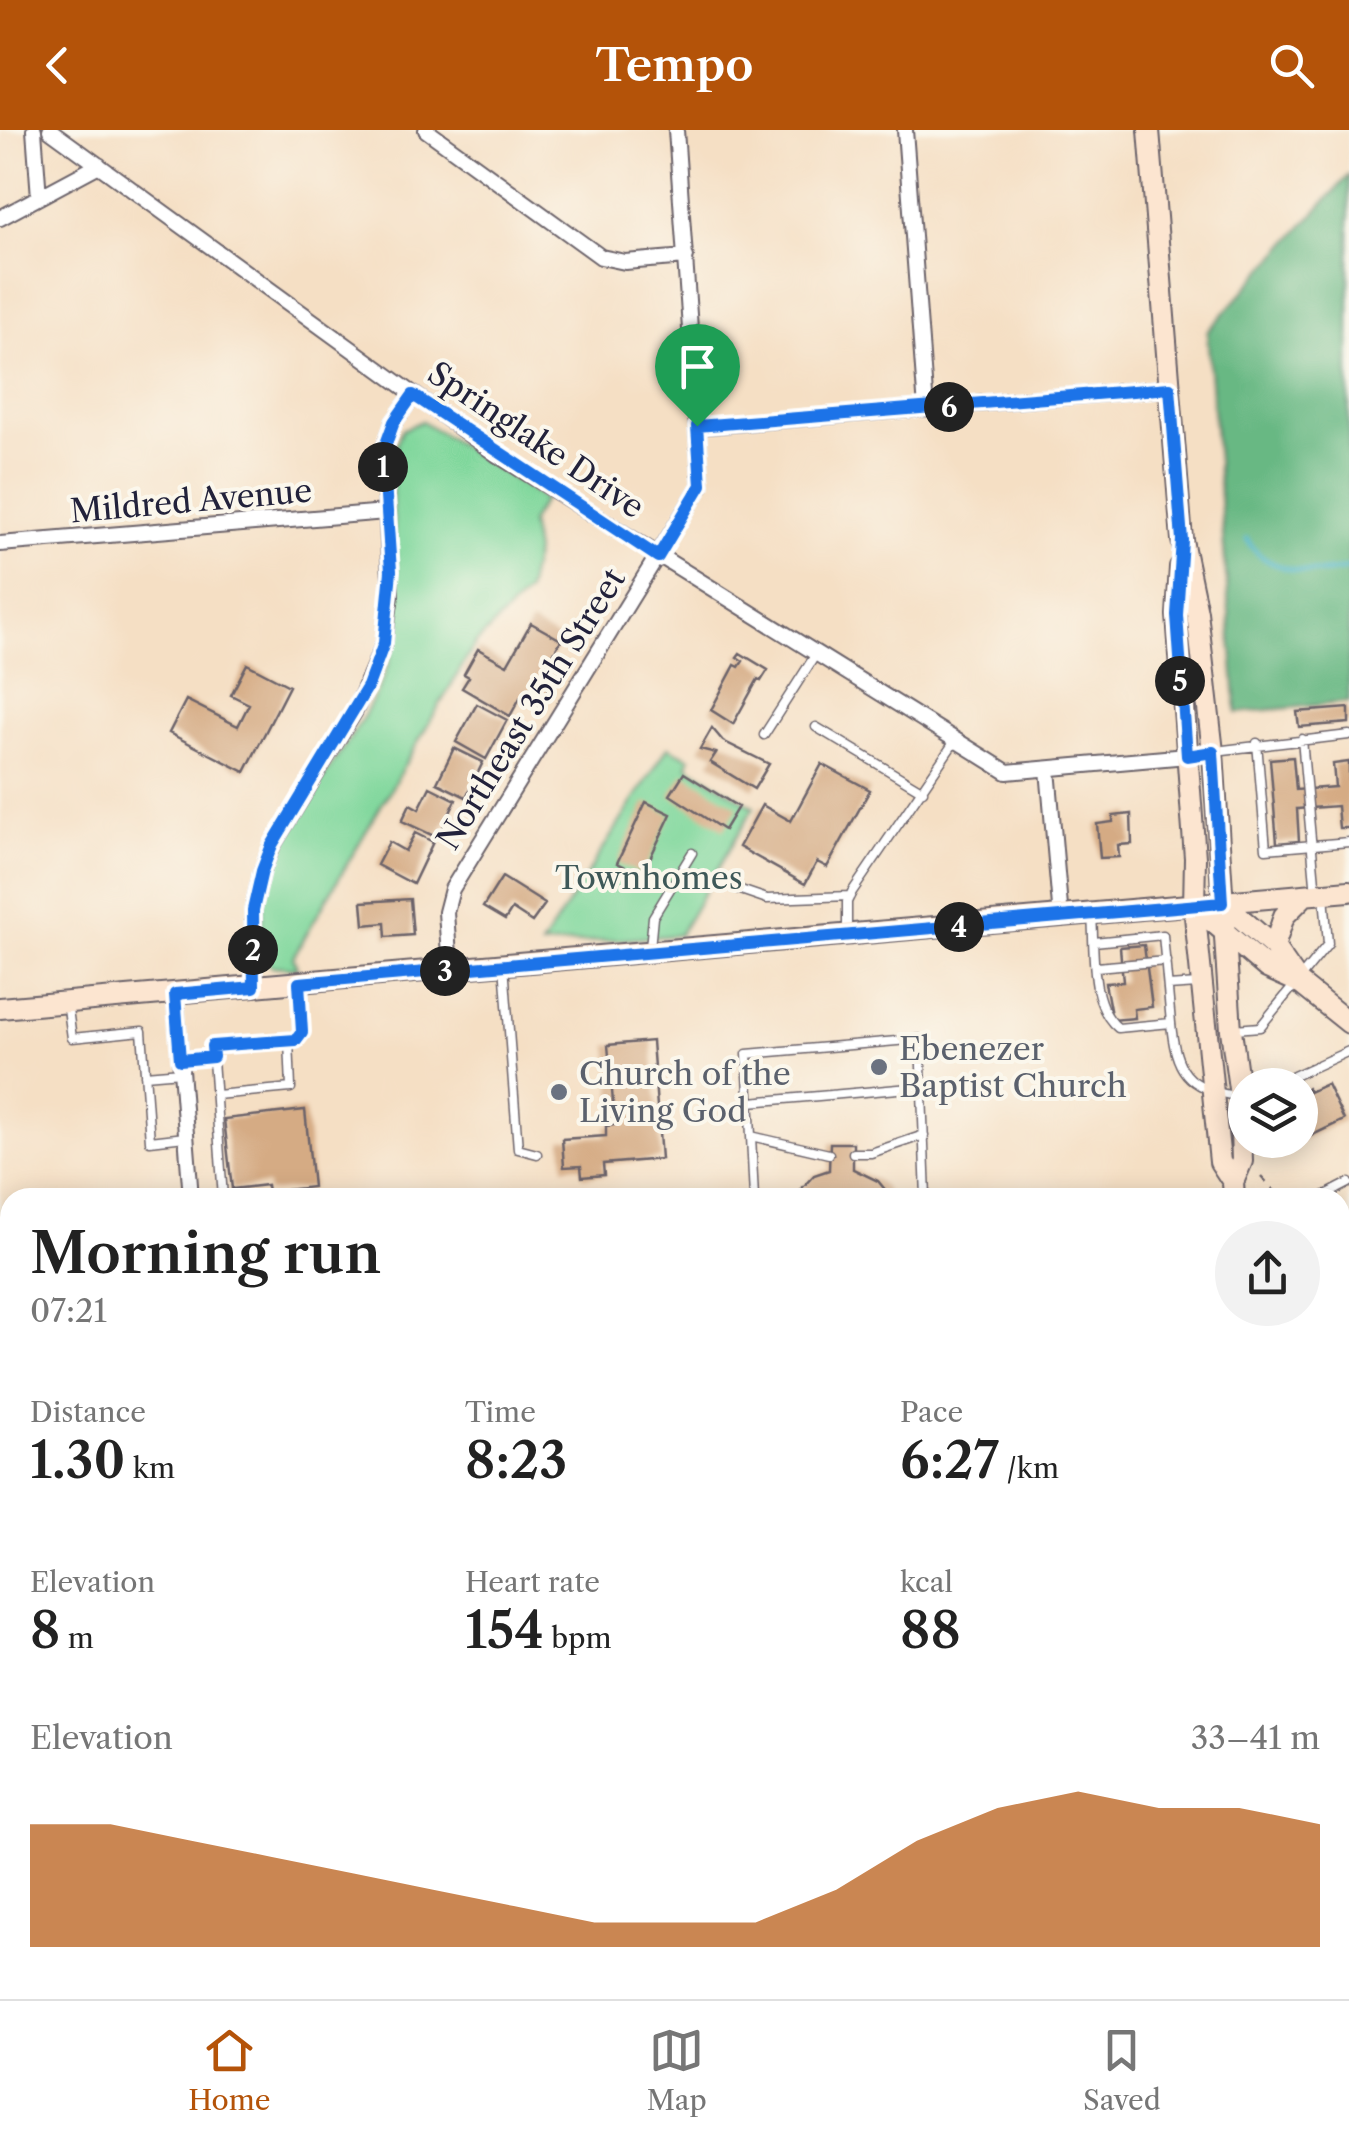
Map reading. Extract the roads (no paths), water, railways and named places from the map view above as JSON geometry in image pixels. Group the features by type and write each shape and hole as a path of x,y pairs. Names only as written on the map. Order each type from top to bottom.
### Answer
{"main road":[{"path":"1149,130 1182,540 1197,612 1213,752 1231,1030 1237,1068"},
{"path":"1182,540 1177,615 1200,984 1220,1162 1232,1188"},
{"path":"1187,756 1213,752"},
{"path":"0,1008 1061,919 1349,891"},
{"path":"1274,947 1284,916 1315,894"},
{"path":"1222,903 1274,947 1298,982"},
{"path":"1194,906 1268,968 1298,982 1349,1023"},
{"path":"1234,1188 1242,1158"}],"street":[{"path":"34,130 39,197"},
{"name":"Springlake Drive","path":"50,130 413,395 658,557 1007,772 1187,756"},
{"path":"426,130 601,257 624,262 686,256"},
{"name":"Northeast 35th Street","path":"450,970 446,912 452,889 701,485 676,130"},
{"path":"904,130 926,409"},
{"path":"0,218 99,165"},
{"path":"697,426 1170,388"},
{"path":"254,987 253,910 262,871 272,845 368,686 384,643 391,596 384,443 413,395"},
{"name":"Mildred Avenue","path":"0,544 386,512"},
{"path":"1048,769 1061,919"},
{"path":"175,994 190,1188"}],"lane":[{"path":"764,735 816,654"},
{"path":"816,727 922,791"},
{"path":"1213,752 1257,743 1349,735"},
{"path":"1231,1030 1260,1027 1328,944 1315,894 1302,739"},
{"path":"847,936 850,896 955,741"},
{"path":"1257,743 1266,849 1349,842"},
{"path":"650,953 652,917 692,853"},
{"path":"729,886 767,899 850,896"},
{"path":"1092,916 1100,1004 1106,1018 1118,1028 1171,1023"},
{"path":"1094,942 1163,935 1174,1054 1191,1081 1211,1092 1228,1094"},
{"path":"1096,967 1166,961"},
{"path":"504,966 518,1149 537,1154"},
{"path":"222,1188 212,1046 289,1040 302,1032 299,983"},
{"path":"1168,986 1200,984"},
{"path":"67,1002 72,1038 142,1031 150,1141 186,1137"},
{"path":"754,1188 747,1054 920,1039 926,1188"},
{"path":"216,1094 292,1088 289,1040"},
{"path":"1312,1068 1349,1051"},
{"path":"145,1075 213,1057"},
{"path":"750,1102 922,1088"},
{"path":"853,1154 924,1135"},
{"path":"751,1136 830,1154"}],"waterway":[{"path":"1247,539 1265,559 1292,570 1322,572 1349,568"}],"place":[{"name":"Ebenezer Baptist Church","path":"879,1067"},
{"name":"Church of the Living God","path":"559,1092"}],"park label":[{"name":"Townhomes","path":"649,878"}]}
